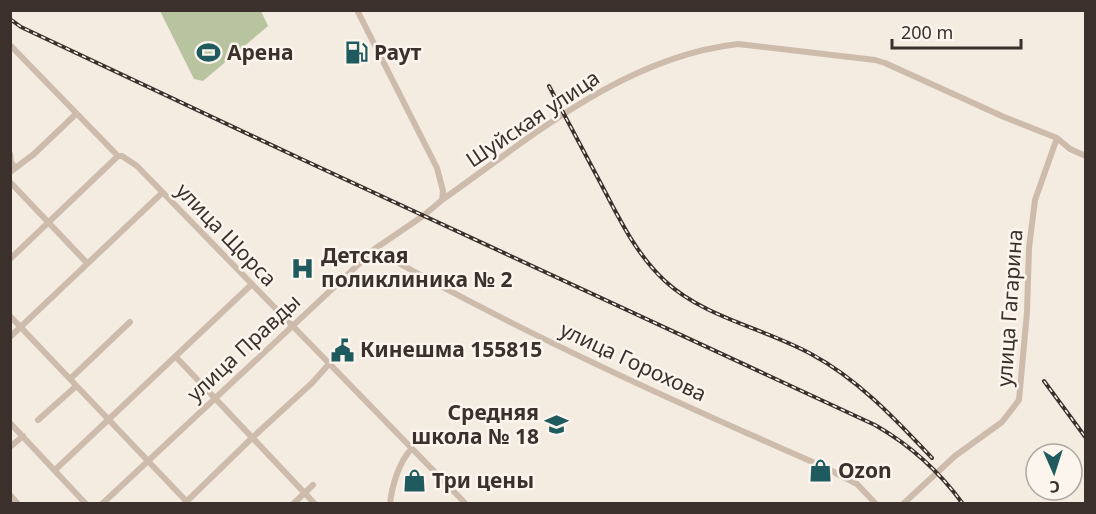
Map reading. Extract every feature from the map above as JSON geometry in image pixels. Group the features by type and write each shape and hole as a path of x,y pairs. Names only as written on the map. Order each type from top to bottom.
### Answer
{"street":[{"path":"357,10 437,168 443,191 442,200"},
{"name":"Шуйская улица","path":"442,200 580,103 606,88 681,56 738,44 876,60 1057,138 1070,149 1086,156"},
{"name":"улица Щорса","path":"11,47 118,156 131,161 466,504"},
{"path":"10,154 12,170 34,154 76,114"},
{"name":"улица Гагарина","path":"903,504 955,456 1002,422 1019,400 1026,333 1029,248 1035,200 1057,138"},
{"path":"10,259 118,156"},
{"path":"10,182 87,263"},
{"path":"10,337 162,193"},
{"name":"улица Правды","path":"102,504 376,248 442,200"},
{"name":"улица Горохова","path":"376,248 384,255 514,325 824,467 857,484 876,504"},
{"path":"55,470 251,285"},
{"path":"10,316 187,503 329,364"},
{"path":"70,379 130,322"},
{"path":"176,357 315,504"},
{"path":"38,420 74,388"},
{"path":"10,423 86,504"},
{"path":"10,447 23,436"},
{"path":"390,504 394,482 406,455 412,448"},
{"path":"293,504 313,484"},
{"path":"10,495 18,504"}],"green space":[{"name":"Арена","path":"160,11 261,11 268,26 203,81 194,79"}],"railway":[{"path":"10,19 21,27 297,157 875,425 900,441 923,460 963,504"},
{"path":"549,86 628,234 645,259 665,281 681,294 716,314 793,345 845,375 876,401 932,458"},
{"path":"1044,381 1086,438"}],"place":[{"name":"Арена","path":"209,53"},
{"name":"Раут","path":"356,53"},
{"name":"Детская поликлиника № 2","path":"303,268"},
{"name":"Кинешма 155815","path":"342,350"},
{"name":"Средняя школа № 18","path":"557,425"},
{"name":"Ozon","path":"820,471"},
{"name":"Три цены","path":"414,481"}]}
